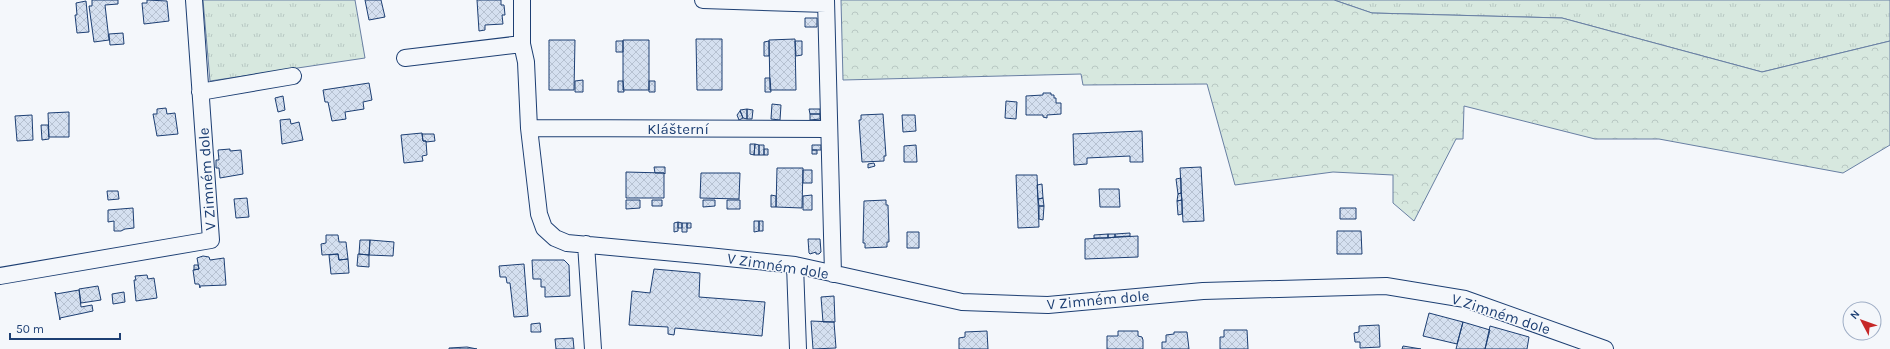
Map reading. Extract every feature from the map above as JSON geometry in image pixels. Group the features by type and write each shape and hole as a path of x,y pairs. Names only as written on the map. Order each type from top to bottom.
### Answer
{"street":[{"name":"V Zimném dole","path":"0,276 211,240 194,0"},
{"path":"522,0 522,44 526,62 529,128"},
{"path":"703,0 826,2 832,274"},
{"path":"405,58 522,44"},
{"path":"200,92 293,76"},
{"name":"V Zimném dole","path":"529,128 538,214 544,228 555,238 567,243 795,265 962,302 1048,305 1203,291 1386,286 1465,299 1605,349"},
{"name":"Klášterní","path":"529,128 828,129"},
{"path":"586,244 593,349"},
{"path":"795,265 798,349"}],"green space":[{"path":"203,0 355,0 365,58 210,81"},
{"path":"841,0 1334,0 1372,13 1562,18 1762,72 1890,41 1890,145 1843,173 1659,139 1595,139 1464,106 1463,139 1456,139 1414,221 1393,203 1393,175 1333,172 1235,185 1207,84 1083,85 1081,74 843,80"},
{"path":"1334,0 1890,0 1890,41 1762,72 1562,18 1372,13"}],"building":[{"path":"92,0 118,0 118,4 105,5 109,40 94,42 89,6 92,6"},
{"path":"147,0 167,1 169,21 144,24 142,3 147,3"},
{"path":"365,0 381,0 385,17 369,20"},
{"path":"477,0 501,0 501,5 504,5 505,15 502,15 503,24 485,25 485,30 479,31"},
{"path":"86,1 89,32 77,33 75,15 77,15 76,3"},
{"path":"805,18 817,18 817,27 805,27"},
{"path":"123,33 124,44 110,45 109,34"},
{"path":"696,39 722,39 722,90 697,90"},
{"path":"795,39 796,90 770,90 769,40"},
{"path":"549,40 575,40 574,90 549,90"},
{"path":"623,40 649,40 649,90 623,90"},
{"path":"616,41 623,41 623,52 616,52"},
{"path":"769,41 769,56 764,56 764,42"},
{"path":"795,41 802,41 802,55 796,56"},
{"path":"765,78 770,78 771,92 765,92"},
{"path":"583,80 583,92 575,92 575,81"},
{"path":"618,81 623,81 624,92 618,92"},
{"path":"649,81 655,81 655,92 649,92"},
{"path":"369,83 372,100 363,102 364,109 345,112 346,119 332,121 328,102 325,102 323,90"},
{"path":"1043,93 1051,93 1051,95 1054,95 1054,98 1056,98 1056,103 1061,103 1061,114 1047,115 1047,118 1043,117 1043,115 1026,115 1026,96 1043,95"},
{"path":"283,96 285,110 278,112 275,98"},
{"path":"1006,101 1017,102 1016,119 1005,118"},
{"path":"772,104 781,105 780,120 771,119"},
{"path":"166,108 167,114 175,113 178,134 157,136 153,114 157,114 157,109"},
{"path":"747,109 753,110 752,119 747,119"},
{"path":"747,109 747,119 743,118 740,110"},
{"path":"809,109 820,109 820,114 810,114"},
{"path":"740,111 743,118 739,120 737,115"},
{"path":"69,112 69,137 49,137 48,113"},
{"path":"810,114 820,114 820,119 810,120"},
{"path":"883,114 886,156 884,156 884,161 862,162 859,120 861,120 861,115"},
{"path":"32,115 33,140 17,141 15,116"},
{"path":"902,115 915,115 916,131 903,132"},
{"path":"290,119 291,124 299,122 303,140 282,144 280,120"},
{"path":"41,125 48,125 49,139 42,140"},
{"path":"1142,131 1143,162 1130,162 1130,156 1087,158 1087,164 1074,165 1073,134"},
{"path":"422,133 423,141 426,141 427,155 422,156 423,161 404,163 401,135"},
{"path":"422,134 434,134 435,141 423,141"},
{"path":"750,144 755,144 754,155 750,154"},
{"path":"755,144 759,145 759,155 754,155"},
{"path":"759,145 764,145 764,155 759,155"},
{"path":"812,145 821,145 821,150 812,150"},
{"path":"916,145 917,162 904,162 904,146"},
{"path":"230,149 230,151 241,150 243,174 220,178 219,168 216,168 216,160 219,160 218,150"},
{"path":"764,149 768,149 768,155 764,155"},
{"path":"812,150 817,150 817,154 812,154"},
{"path":"874,163 875,166 868,168 868,164"},
{"path":"654,167 665,167 665,174 655,173"},
{"path":"1201,167 1204,221 1183,222 1180,168"},
{"path":"777,168 803,168 802,208 776,207"},
{"path":"803,170 812,170 812,183 803,183"},
{"path":"626,172 664,173 664,198 626,198"},
{"path":"701,173 740,173 739,199 700,198"},
{"path":"1016,175 1037,175 1039,227 1018,228"},
{"path":"1181,178 1181,193 1178,194 1176,179"},
{"path":"1042,184 1043,198 1038,199 1037,185"},
{"path":"1099,189 1119,189 1120,207 1100,207"},
{"path":"107,191 118,191 119,199 108,200"},
{"path":"1181,193 1182,200 1177,201 1178,194"},
{"path":"771,195 776,196 776,207 771,207"},
{"path":"812,195 812,210 803,210 803,196"},
{"path":"247,198 249,217 236,218 234,199"},
{"path":"1043,198 1044,206 1039,206 1038,199"},
{"path":"626,200 640,200 640,208 626,209"},
{"path":"652,200 662,200 662,206 652,206"},
{"path":"703,200 715,200 715,206 703,207"},
{"path":"727,200 740,200 740,209 727,209"},
{"path":"886,200 886,205 888,205 889,242 887,242 887,247 865,248 865,243 863,243 864,201"},
{"path":"1182,200 1182,214 1178,215 1177,201"},
{"path":"1039,206 1044,206 1043,220 1039,219"},
{"path":"133,208 134,228 114,231 114,221 108,222 108,210"},
{"path":"1340,208 1356,208 1356,219 1340,219"},
{"path":"754,221 759,221 759,231 754,232"},
{"path":"759,221 763,221 763,231 759,231"},
{"path":"678,222 682,223 682,228 678,228"},
{"path":"678,222 678,231 674,232 674,223"},
{"path":"682,223 687,223 687,232 682,232"},
{"path":"687,223 691,223 691,228 687,228"},
{"path":"1337,231 1361,231 1362,254 1337,254"},
{"path":"907,232 919,232 919,248 907,248"},
{"path":"1130,233 1130,236 1115,237 1115,234"},
{"path":"1108,234 1115,234 1115,237 1108,238"},
{"path":"1108,234 1108,238 1094,238 1094,235"},
{"path":"326,235 338,235 339,242 346,242 348,259 339,260 338,254 322,255 321,244 326,243"},
{"path":"1138,236 1138,257 1085,259 1085,239"},
{"path":"808,239 820,239 821,252 819,254 816,254 816,252 809,253"},
{"path":"360,240 370,240 369,255 359,254"},
{"path":"370,240 394,242 393,256 369,255"},
{"path":"338,254 339,260 348,259 349,273 331,274 329,255"},
{"path":"358,254 369,255 369,267 357,266"},
{"path":"203,256 209,257 210,260 224,258 226,285 200,286 200,288 199,284 195,284 193,270 199,269 197,258"},
{"path":"532,260 564,260 569,265 570,296 545,297 545,287 541,287 541,279 533,279"},
{"path":"524,264 528,316 514,317 510,283 507,283 506,277 500,277 499,266"},
{"path":"194,265 198,265 199,269 194,270"},
{"path":"654,269 700,273 699,297 765,302 762,336 675,328 674,335 668,334 668,327 629,325 632,291 650,293"},
{"path":"147,275 148,279 154,278 157,298 136,301 135,276"},
{"path":"98,286 101,300 81,303 79,289"},
{"path":"79,290 81,307 92,305 93,311 60,318 60,320 55,292 56,294"},
{"path":"124,292 125,302 113,304 112,294"},
{"path":"834,296 835,322 823,322 821,297"},
{"path":"1429,313 1463,322 1457,344 1423,336"},
{"path":"811,321 834,322 836,348 813,349"},
{"path":"1463,322 1490,330 1485,349 1456,349"},
{"path":"540,323 541,332 531,332 531,324"},
{"path":"1379,325 1380,347 1360,348 1360,342 1355,342 1354,333 1359,332 1359,326"},
{"path":"1490,326 1529,337 1527,349 1485,349"},
{"path":"1224,330 1247,330 1248,349 1220,349 1220,337 1224,337"},
{"path":"987,331 988,349 959,349 959,338 965,337 965,332"},
{"path":"1118,331 1138,331 1138,336 1142,337 1143,340 1143,349 1107,349 1107,336 1118,336"},
{"path":"1174,332 1187,332 1189,349 1162,349 1162,342 1166,342 1166,335 1174,334"},
{"path":"573,338 574,349 556,349 555,339"},
{"path":"1403,346 1421,349 1402,349"},
{"path":"467,347 477,349 449,349 449,348"}]}
